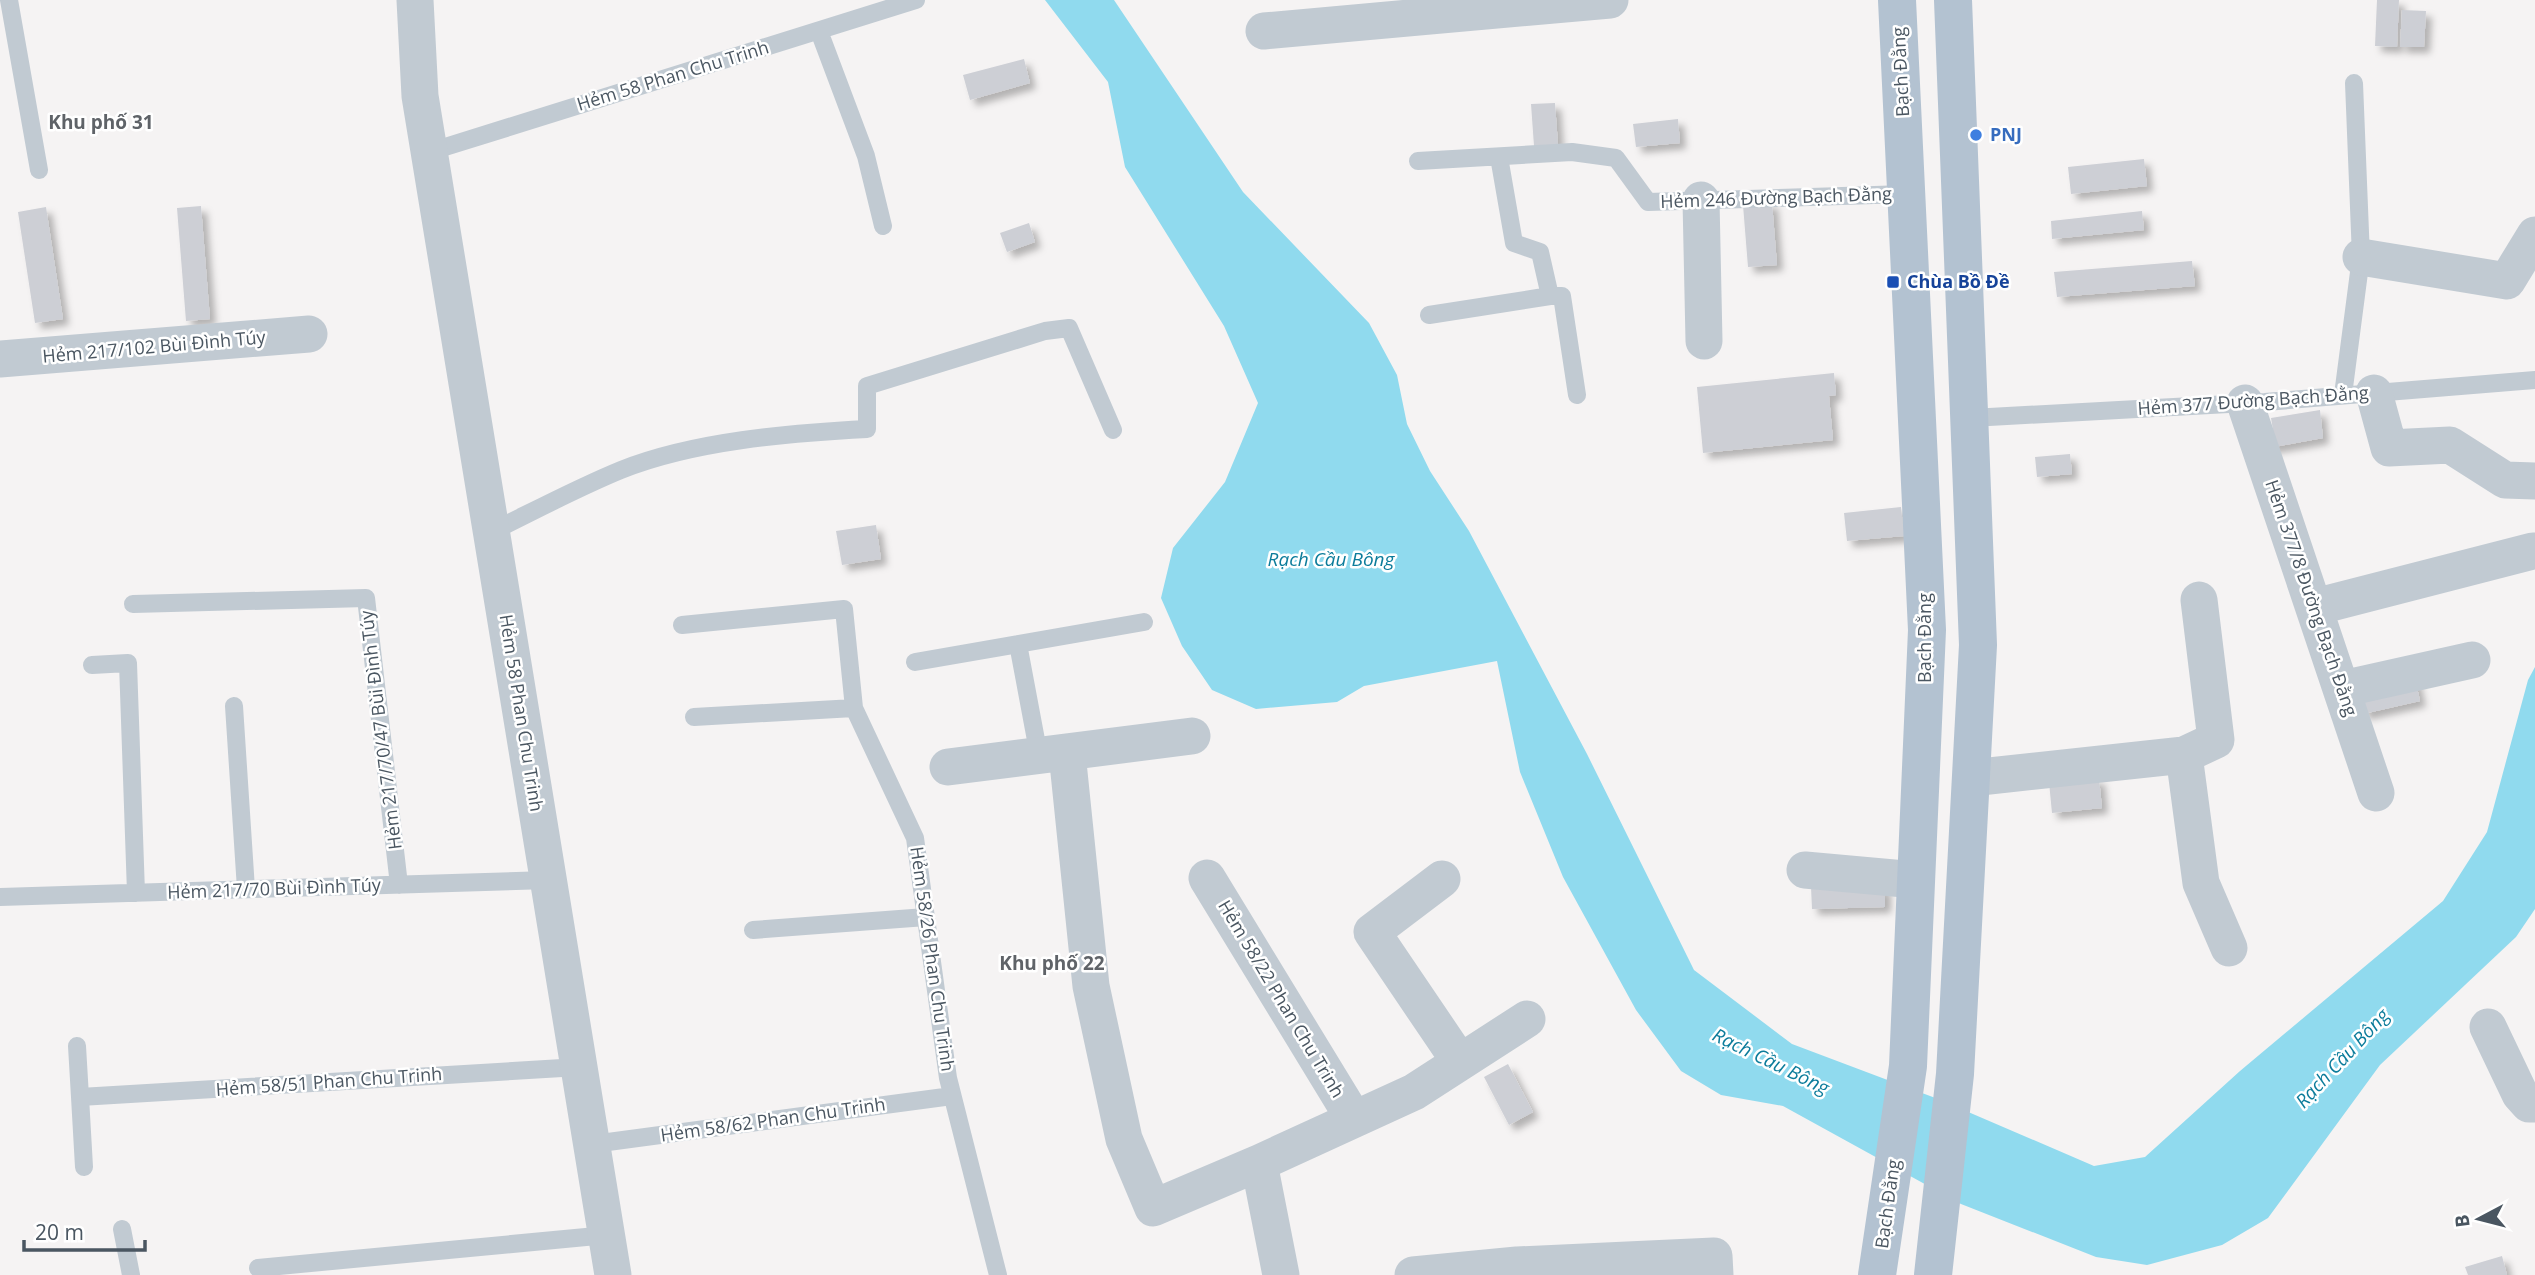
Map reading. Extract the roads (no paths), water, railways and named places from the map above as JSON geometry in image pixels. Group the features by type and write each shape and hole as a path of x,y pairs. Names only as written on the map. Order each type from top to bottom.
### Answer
{"main road":[{"name":"Bạch Đằng","path":"1877,1275 1908,1066 1927,630 1897,0"},
{"path":"1933,1275 1955,1074 1978,645 1954,0"}],"street":[{"name":"Hẻm 58 Phan Chu Trinh","path":"415,0 420,96 613,1275"},
{"path":"1264,31 1610,0"},
{"path":"1701,200 1704,341"},
{"path":"2361,257 2507,281 2535,235"},
{"name":"Hẻm 217/102 Bùi Đình Túy","path":"0,359 309,334"},
{"path":"2359,394 2389,447 2450,445 2505,480 2535,481"},
{"name":"Hẻm 377/8 Đường Bạch Đằng","path":"2245,403 2376,793"},
{"path":"2315,607 2533,551"},
{"path":"1971,778 2184,755 2216,740 2199,600"},
{"path":"2342,689 2472,660"},
{"path":"948,767 1192,736"},
{"name":"Hẻm 58/22 Phan Chu Trinh","path":"1053,754 1091,986 1124,1139 1153,1208 1414,1092 1527,1019"},
{"path":"2184,755 2201,883 2229,948"},
{"path":"1805,870 1916,880"},
{"name":"Hẻm 58/22 Phan Chu Trinh","path":"1208,878 1354,1119"},
{"path":"1442,879 1372,932 1460,1062"},
{"path":"2488,1027 2520,1094 2529,1104 2535,1104"},
{"path":"1259,1163 1281,1275"},
{"path":"1413,1275 1714,1256 1714,1275"}],"lane":[{"path":"9,0 39,170"},
{"name":"Hẻm 58 Phan Chu Trinh","path":"429,152 916,0"},
{"path":"819,31 866,156 883,226"},
{"path":"2354,83 2361,257 2359,394"},
{"name":"Hẻm 246 Đường Bạch Đằng","path":"1418,162 1572,152 1616,158 1648,202 1906,194"},
{"path":"1499,157 1514,243 1540,252 1550,296"},
{"path":"1429,315 1562,296 1577,395"},
{"path":"491,532 622,469 710,446 811,432 867,429 867,386 1045,331 1069,328 1114,430"},
{"name":"Hẻm 377 Đường Bạch Đằng","path":"1971,418 2245,403 2535,380"},
{"name":"Hẻm 217/70/47 Bùi Đình Túy","path":"133,604 366,598 399,885"},
{"name":"Hẻm 58/26 Phan Chu Trinh","path":"682,625 844,609 854,708 915,838 952,1096 998,1275"},
{"path":"915,662 1144,622"},
{"name":"Hẻm 58/22 Phan Chu Trinh","path":"1018,644 1053,754"},
{"path":"92,664 128,663 136,893"},
{"path":"234,706 246,889"},
{"path":"695,717 854,708"},
{"name":"Hẻm 217/70 Bùi Đình Túy","path":"0,897 548,880"},
{"path":"753,930 926,917"},
{"path":"77,1046 84,1167"},
{"name":"Hẻm 58/51 Phan Chu Trinh","path":"80,1097 579,1067"},
{"name":"Hẻm 58/62 Phan Chu Trinh","path":"593,1144 952,1096"},
{"path":"122,1229 131,1275"},
{"path":"258,1268 607,1236"}],"water":[{"name":"Rạch Cầu Bông","path":"1045,0 1114,0 1243,192 1369,323 1397,375 1407,424 1430,471 1469,531 1587,754 1694,970 1792,1044 1938,1099 2094,1166 2145,1157 2240,1071 2443,901 2487,832 2528,680 2535,667 2535,909 2516,937 2380,1065 2268,1218 2222,1245 2147,1265 2096,1257 1961,1204 1783,1106 1721,1095 1681,1071 1636,1010 1563,877 1520,772 1497,661 1364,686 1337,702 1256,709 1212,690 1182,646 1161,598 1173,548 1225,482 1258,403 1224,326 1125,167 1108,82"}],"place":[{"name":"PNJ","path":"1976,135"},
{"name":"Chùa Bồ Đề","path":"1893,282"}],"district":[{"name":"Khu phố 31","path":"101,122"},
{"name":"Khu phố 22","path":"1052,963"}]}
